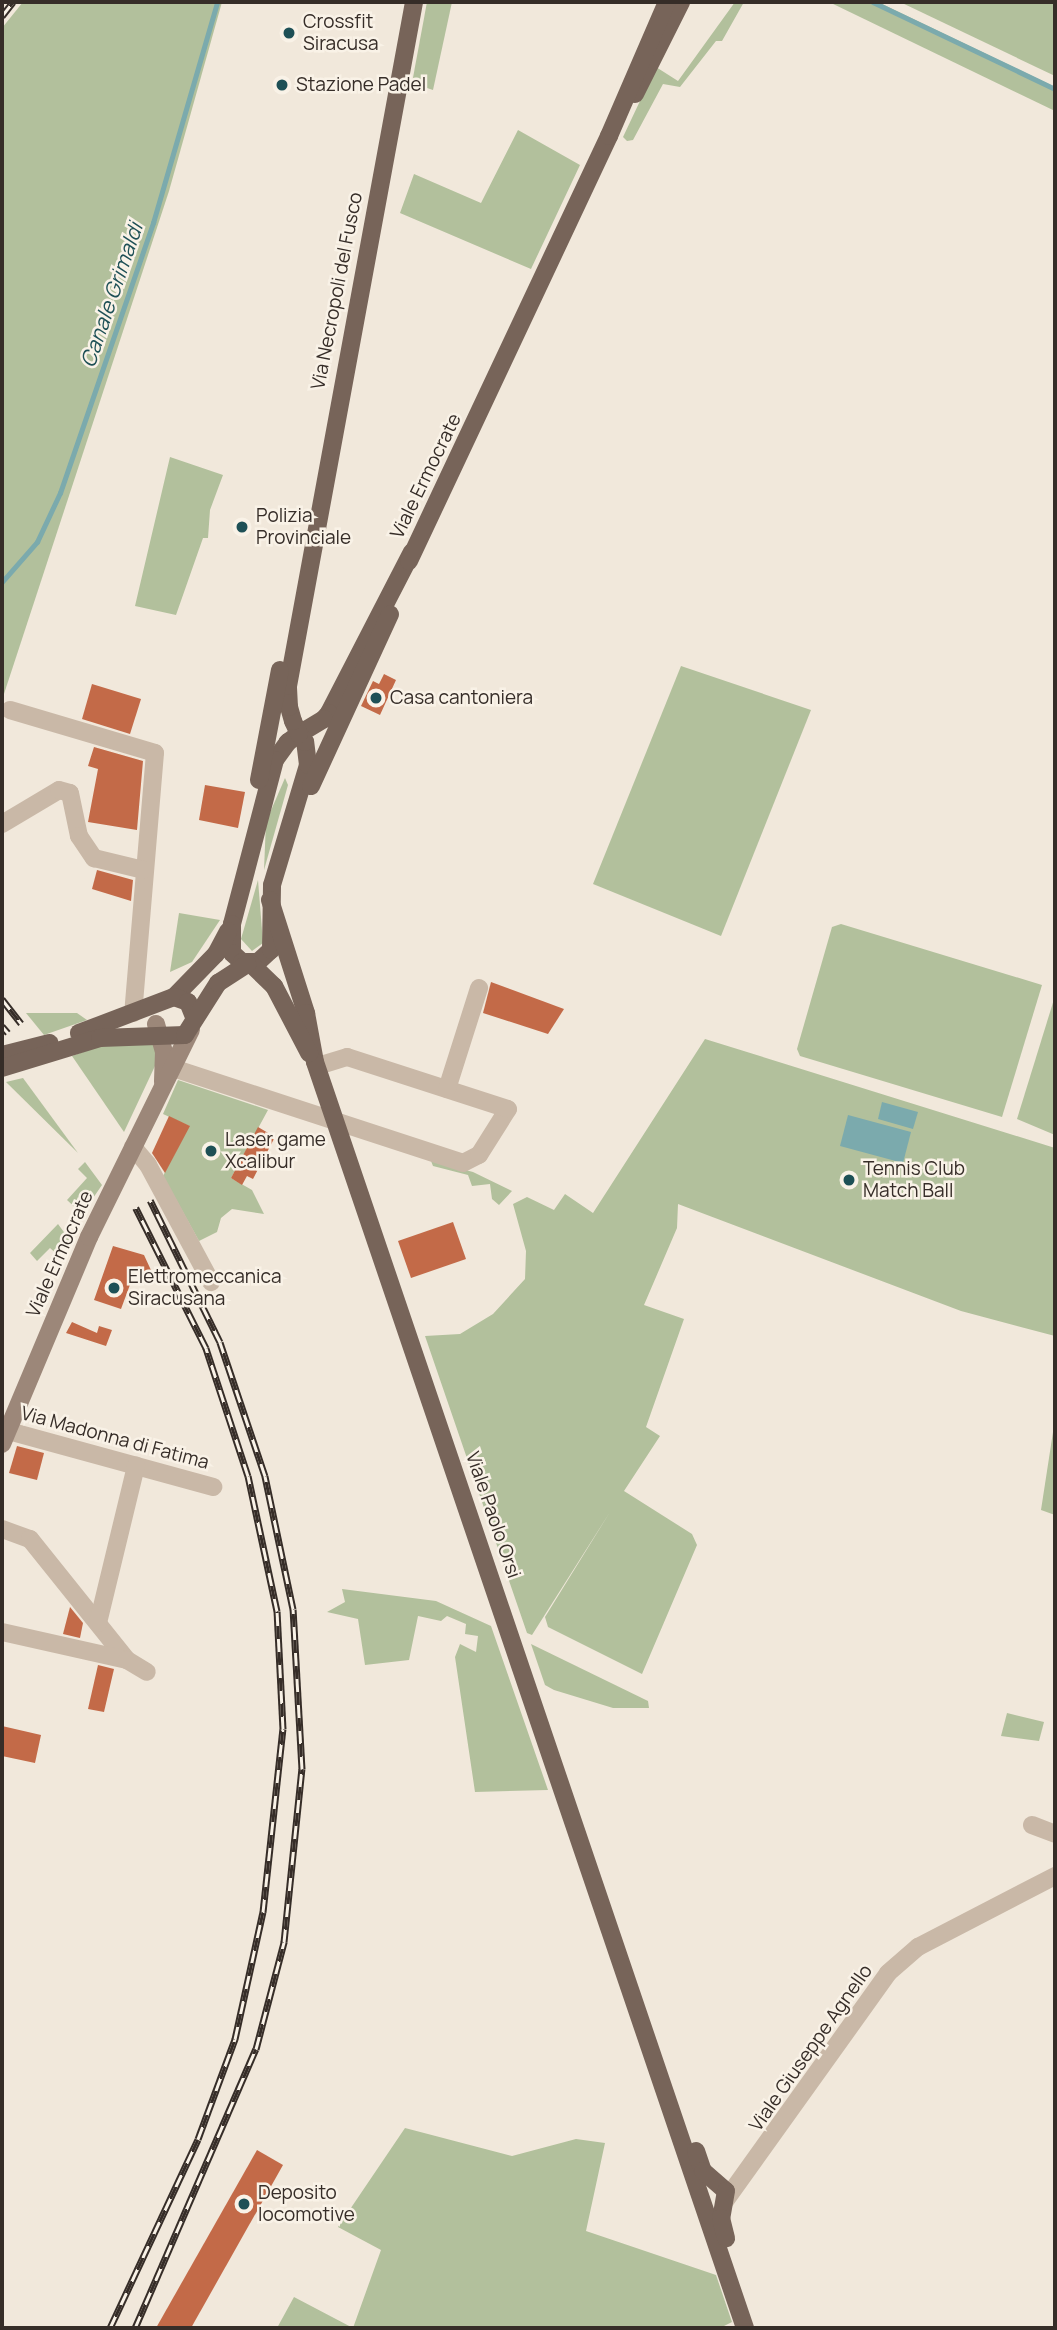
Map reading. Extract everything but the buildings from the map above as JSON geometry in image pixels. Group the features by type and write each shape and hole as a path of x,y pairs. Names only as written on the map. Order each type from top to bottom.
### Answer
{"main road":[{"name":"Via Necropoli del Fusco","path":"302,589 414,2"},
{"name":"Viale Ermocrate","path":"286,836 389,618 412,552 610,136 667,2"},
{"name":"Viale Ermocrate","path":"610,136 681,2"},
{"path":"316,1064 274,986 232,953 232,924 253,837 279,752 302,726 329,713 412,552"},
{"path":"253,837 271,715 302,589"},
{"path":"2,1068 100,1038 161,1032 193,1025 218,983 271,950 270,900 308,754 302,726 288,686 302,589"},
{"path":"269,782 288,769 300,775 302,785"},
{"path":"270,900 306,1013 316,1064"},
{"path":"2,1055 134,1013 169,999 216,954 232,924"},
{"path":"169,999 188,1002 193,1025"},
{"path":"168,1076 161,1032 169,999"},
{"name":"Viale Ermocrate","path":"4,1437 132,1147 193,1025"},
{"name":"Viale Paolo Orsi","path":"316,1064 630,1982"},
{"path":"630,1982 703,2171 725,2188 721,2224 757,2328"},
{"path":"630,1982 745,2328"},
{"path":"701,2200 714,2181"},
{"path":"701,2200 724,2203"}],"street":[{"path":"10,710 155,753 134,1013"},
{"path":"271,715 302,726"},
{"path":"2,824 58,790 70,793 79,836 94,858 144,870"},
{"path":"447,1089 479,988"},
{"path":"168,1076 463,1163 479,1155 508,1109 347,1057 316,1064"},
{"path":"132,1147 148,1165 211,1282"},
{"name":"Via Madonna di Fatima","path":"4,1437 136,1465 213,1487"},
{"path":"97,1623 136,1465"},
{"path":"2,1529 30,1539 127,1660"},
{"path":"2,1632 127,1660 147,1672"},
{"path":"1032,1825 1055,1834"},
{"name":"Viale Giuseppe Agnello","path":"724,2203 752,2168 888,1973 918,1947 1055,1876"},
{"path":"714,2181 752,2168"}],"green space":[{"path":"23,2 222,2 169,191 2,700 2,28"},
{"path":"427,2 452,2 433,90 412,83"},
{"path":"735,2 744,2 722,41 716,41 680,87 663,84 633,140 627,141 623,137 656,67 678,81"},
{"path":"829,2 878,2 1055,87 1055,111"},
{"path":"900,2 1055,2 1055,76"},
{"path":"518,130 580,165 531,269 400,213 414,174 481,203"},
{"path":"170,457 223,475 210,510 208,538 203,538 176,615 135,606"},
{"path":"681,666 811,710 721,936 593,884"},
{"path":"285,778 288,785 264,870 266,822"},
{"path":"258,880 263,943 252,951 241,939"},
{"path":"179,913 220,920 192,962 170,972"},
{"path":"841,924 1042,985 1002,1117 800,1056 797,1049 832,927"},
{"path":"1055,996 1055,1135 1017,1119"},
{"path":"26,1013 77,1013 87,1020 44,1035"},
{"path":"705,1039 1055,1148 1055,1336 961,1311 678,1204 677,1228 644,1305 684,1319 646,1427 660,1436 624,1491 692,1534 697,1545 642,1674 548,1627 545,1617 610,1512 532,1635 527,1633 425,1336 460,1334 493,1314 525,1279 526,1251 513,1204 527,1197 554,1210 565,1194 593,1213"},
{"path":"149,1041 156,1047 155,1066 124,1132 72,1056 108,1043"},
{"path":"23,1078 78,1153 6,1082"},
{"name":"Laser game Xcalibur","path":"178,1080 268,1110 231,1178 252,1190 264,1214 232,1209 221,1218 217,1232 199,1241 163,1176 189,1126 163,1114"},
{"path":"431,1161 473,1172 512,1191 499,1205 492,1199 490,1184 472,1186 468,1175 433,1166"},
{"path":"85,1162 102,1185 82,1214 67,1200 87,1178 78,1169"},
{"path":"58,1224 69,1239 61,1258 50,1248 37,1261 30,1253"},
{"path":"1055,1419 1055,1515 1041,1510"},
{"path":"342,1589 436,1601 491,1626 548,1790 475,1792 455,1657 460,1644 476,1652 478,1636 465,1634 466,1624 447,1616 441,1621 418,1616 409,1660 365,1665 358,1619 327,1612 345,1602"},
{"path":"531,1644 648,1701 649,1708 613,1708 554,1690 545,1685"},
{"path":"1007,1713 1044,1722 1039,1741 1001,1736"},
{"path":"405,2128 512,2156 576,2139 605,2143 586,2231 716,2275 732,2322 720,2328 353,2328 381,2250 338,2227"},
{"path":"294,2297 353,2328 277,2328"}],"water":[{"path":"882,1102 918,1112 913,1129 878,1119"},
{"path":"848,1115 911,1132 903,1163 840,1146"}],"waterway":[{"name":"Canale Grimaldi","path":"2,582 37,542 60,493 153,223 217,2"},
{"name":"Canale Grimaldi","path":"873,2 1055,89"}],"railway":[{"path":"2,16 13,2"},
{"path":"2,999 21,1023"},
{"path":"2,1026 8,1033"},
{"path":"135,2328 256,2049 284,1942 302,1769 293,1609 265,1476 220,1342 150,1200"},
{"path":"110,2328 198,2139 235,2039 263,1912 283,1729 277,1611 248,1476 206,1348 136,1208"}],"place":[{"name":"Crossfit Siracusa","path":"289,33"},
{"name":"Stazione Padel","path":"282,85"},
{"name":"Polizia Provinciale","path":"242,527"},
{"name":"Casa cantoniera","path":"376,698"},
{"name":"Laser game Xcalibur","path":"211,1151"},
{"name":"Tennis Club Match Ball","path":"849,1180"},
{"name":"Elettromeccanica Siracusana","path":"114,1288"},
{"name":"Deposito locomotive","path":"244,2204"}]}
